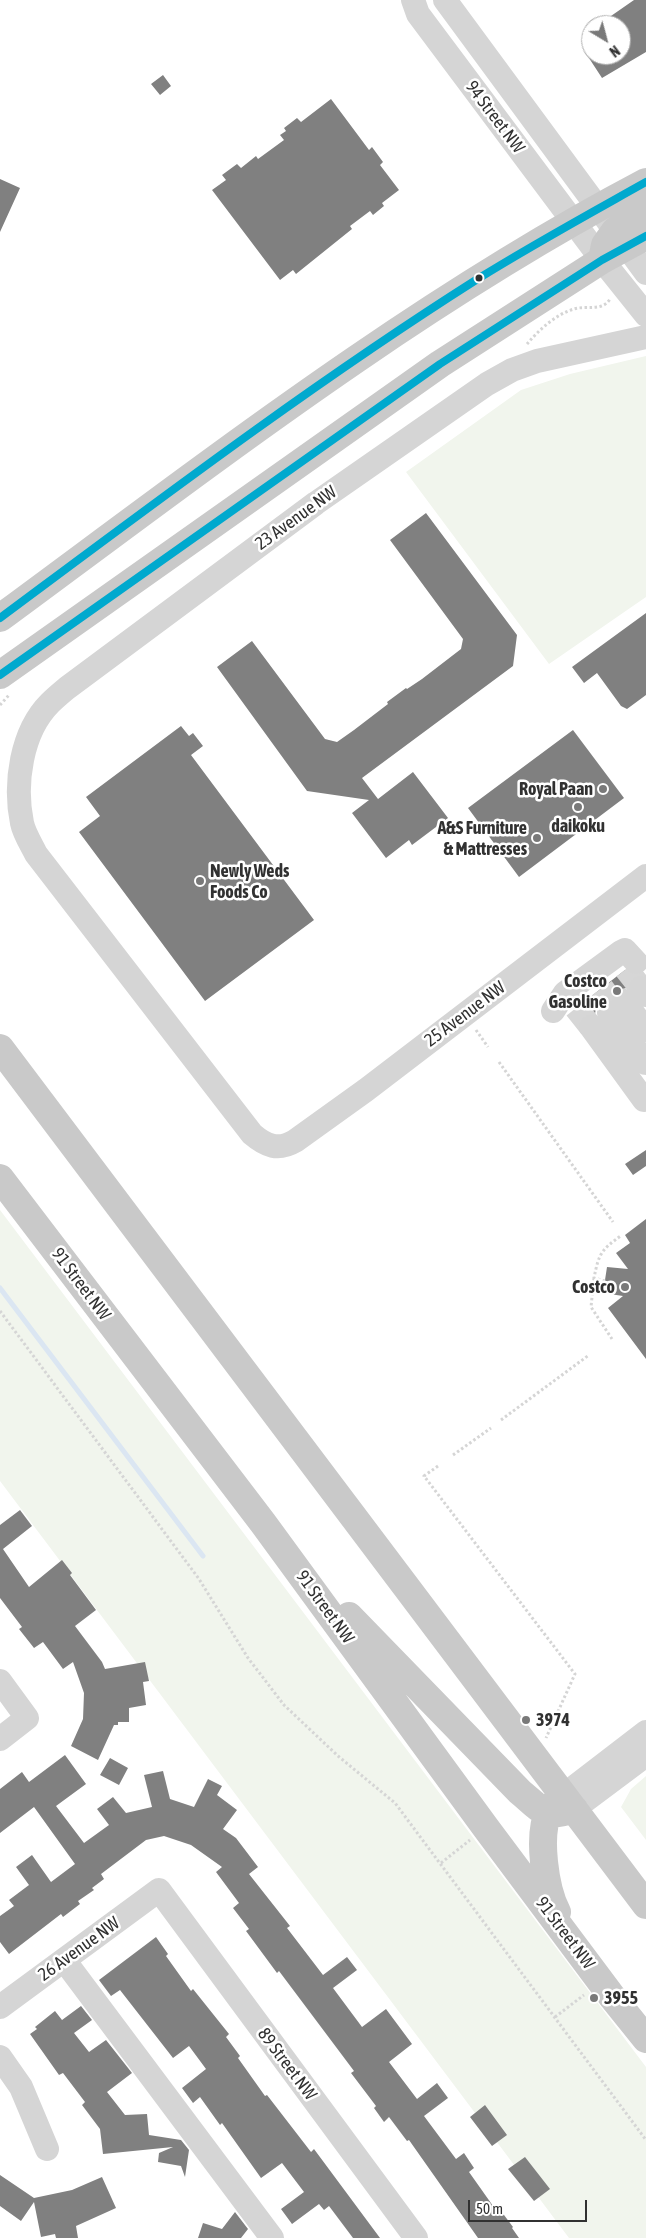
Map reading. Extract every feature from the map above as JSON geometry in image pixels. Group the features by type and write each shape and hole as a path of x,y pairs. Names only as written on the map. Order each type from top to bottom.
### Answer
{"main road":[{"path":"0,675 440,364 602,260 646,182"},
{"path":"0,618 263,425 422,314 578,227 619,228 646,209"},
{"path":"0,624 45,585"},
{"path":"0,1048 562,1805 646,1905"},
{"path":"0,1064 49,1113"},
{"name":"91 Street NW","path":"0,1178 263,1523 593,1987 646,2039"},
{"path":"263,1523 366,1633 520,1792 562,1805"},
{"path":"562,1805 544,1852 548,1886 560,1917 593,1987"}],"street":[{"name":"94 Street NW","path":"413,0 418,14 602,260 646,315"},
{"name":"94 Street NW","path":"445,0 619,228 646,273"},
{"name":"23 Avenue NW","path":"281,1147 263,1144 252,1134 36,854 22,824 18,788 28,741 34,724 49,704 67,688 316,503 487,384 512,370 537,362 646,336"},
{"name":"25 Avenue NW","path":"281,1147 295,1141 366,1090 644,881"},
{"path":"620,1008 646,1030"},
{"path":"620,1008 646,1047"},
{"path":"620,1008 646,1063"},
{"path":"620,1008 646,1076"},
{"path":"620,1008 645,1095"},
{"path":"0,1682 27,1718 0,1739"},
{"path":"562,1805 646,1732"},
{"path":"562,1805 646,1756"},
{"name":"26 Avenue NW","path":"0,2007 158,1890"},
{"name":"89 Street NW","path":"158,1890 416,2238"},
{"path":"64,1960 272,2238"},
{"path":"0,2057 21,2087 47,2149"}],"path":[{"path":"475,1028 488,1046"},
{"path":"499,1062 613,1222"},
{"path":"612,1339 591,1307 597,1261 604,1248 622,1235"},
{"path":"594,1278 605,1280"},
{"path":"0,1311 200,1579 248,1658 284,1705 324,1744 395,1803 646,2140"},
{"path":"501,1420 589,1355"},
{"path":"452,1455 491,1428"},
{"path":"438,1466 424,1476 574,1674 546,1738"},
{"path":"441,1863 474,1836"},
{"path":"555,2017 593,1987"}],"shaded area":[{"path":"646,356 646,597 549,664 406,472 521,390 570,374"},
{"path":"0,1210 646,2067 646,2238 569,2238 0,1481"},
{"path":"646,1776 646,1840 621,1807 631,1789"}],"building":[{"path":"634,0 646,0 646,52 631,61 631,15 612,15"},
{"path":"594,65 624,65 602,78"},
{"path":"163,75 171,86 160,95 151,84"},
{"path":"331,99 369,150 372,147 383,162 380,165 399,190 382,203 384,206 373,215 370,211 350,226 352,229 296,274 293,270 280,280 212,190 226,180 222,175 237,164 241,168 256,156 258,159 284,140 280,135 286,131 284,128 297,118 301,122"},
{"path":"0,179 20,188 0,232"},
{"path":"426,513 517,635 513,666 362,778 378,799 413,772 448,818 412,845 409,840 386,858 352,813 369,800 307,791 217,667 252,641 325,739 337,742 354,730 388,704 387,702 422,679 461,649 463,639 390,540"},
{"path":"646,613 646,695 627,709 621,706 597,673 584,683 572,667"},
{"name":"Newly Weds Foods Co","path":"181,726 189,736 193,733 203,746 191,755 314,920 205,1001 79,832 100,816 86,797"},
{"path":"573,730 624,798 519,877 468,808"},
{"path":"625,970 631,975 637,975 629,982 627,988 616,990 611,1000 600,1002 595,1014 589,1013 582,1016 576,1008"},
{"path":"646,1150 646,1166 633,1175 625,1164"},
{"name":"Costco","path":"646,1219 646,1359 608,1308 623,1296 603,1293 607,1267 628,1269 616,1253 630,1243 625,1235"},
{"path":"20,1510 32,1526 3,1549 29,1587 62,1560 72,1573 70,1575 96,1610 75,1626 102,1662 105,1669 145,1662 149,1681 143,1682 146,1705 129,1708 129,1722 118,1722 118,1725 114,1725 98,1760 71,1746 83,1719 84,1693 73,1662 63,1669 43,1642 34,1648 19,1629 22,1627 0,1598 0,1525"},
{"path":"65,1755 86,1784 56,1806 84,1843 109,1825 97,1809 113,1797 126,1813 152,1807 144,1775 163,1771 170,1799 194,1807 208,1779 222,1786 217,1795 237,1810 223,1829 236,1838 258,1867 249,1874 290,1926 287,1928 323,1975 347,1957 357,1970 333,1988 362,2027 386,2009 412,2044 389,2062 417,2099 437,2083 448,2098 424,2116 456,2159 464,2153 474,2168 469,2172 498,2213 501,2211 519,2238 478,2238 409,2140 407,2141 389,2117 384,2122 374,2108 376,2106 351,2073 354,2071 279,1971 277,1973 246,1931 249,1929 233,1908 239,1903 216,1872 222,1867 191,1845 164,1836 146,1840 101,1874 104,1879 92,1888 94,1890 78,1901 80,1904 63,1917 61,1914 9,1954 0,1942 0,1916 14,1906 9,1900 29,1885 16,1867 32,1855 51,1882 75,1864 34,1807 0,1833 0,1789 22,1772 29,1782"},
{"path":"110,1758 128,1768 119,1785 100,1775"},
{"path":"156,1937 168,1954 166,1956 191,1991 193,1989 229,2034 226,2037 240,2056 238,2058 265,2096 267,2095 311,2152 314,2149 380,2238 353,2238 329,2206 324,2210 319,2204 292,2224 281,2209 304,2192 282,2163 261,2178 222,2123 220,2125 200,2097 193,2103 182,2088 206,2069 189,2046 173,2058 120,1990 111,1996 99,1980"},
{"path":"81,2006 92,2020 74,2033 89,2052 106,2040 132,2073 107,2092 125,2115 147,2114 149,2135 181,2140 189,2150 185,2177 181,2166 158,2162 159,2153 173,2147 103,2154 100,2129 82,2105 85,2102 63,2073 59,2075 30,2034 37,2029 35,2027 55,2011 62,2020"},
{"path":"485,2105 507,2135 492,2146 470,2117"},
{"path":"525,2157 550,2189 534,2201 508,2169"},
{"path":"0,2175 34,2198 72,2190 102,2177 116,2208 76,2226 78,2238 56,2238 55,2234 41,2237 34,2202 21,2221 0,2206"},
{"path":"235,2212 248,2229 241,2238 198,2238 203,2223 222,2229"}],"waterway":[{"path":"0,1288 203,1556"}],"tunnel":[{"path":"626,969 641,988"},
{"path":"602,988 616,1007"},
{"path":"576,1008 591,1027"}],"transit line":[{"path":"0,618 235,444 354,360 497,267 646,182"},
{"path":"0,675 440,364 602,260 646,236"}],"place":[{"name":"Royal Paan","path":"603,789"},
{"name":"daikoku","path":"578,807"},
{"name":"A&S Furniture & Mattresses","path":"537,838"},
{"name":"Newly Weds Foods Co","path":"200,881"},
{"name":"Costco Gasoline","path":"617,991"},
{"name":"Costco","path":"625,1287"},
{"name":"3974","path":"526,1720"},
{"name":"3955","path":"594,1998"}]}
